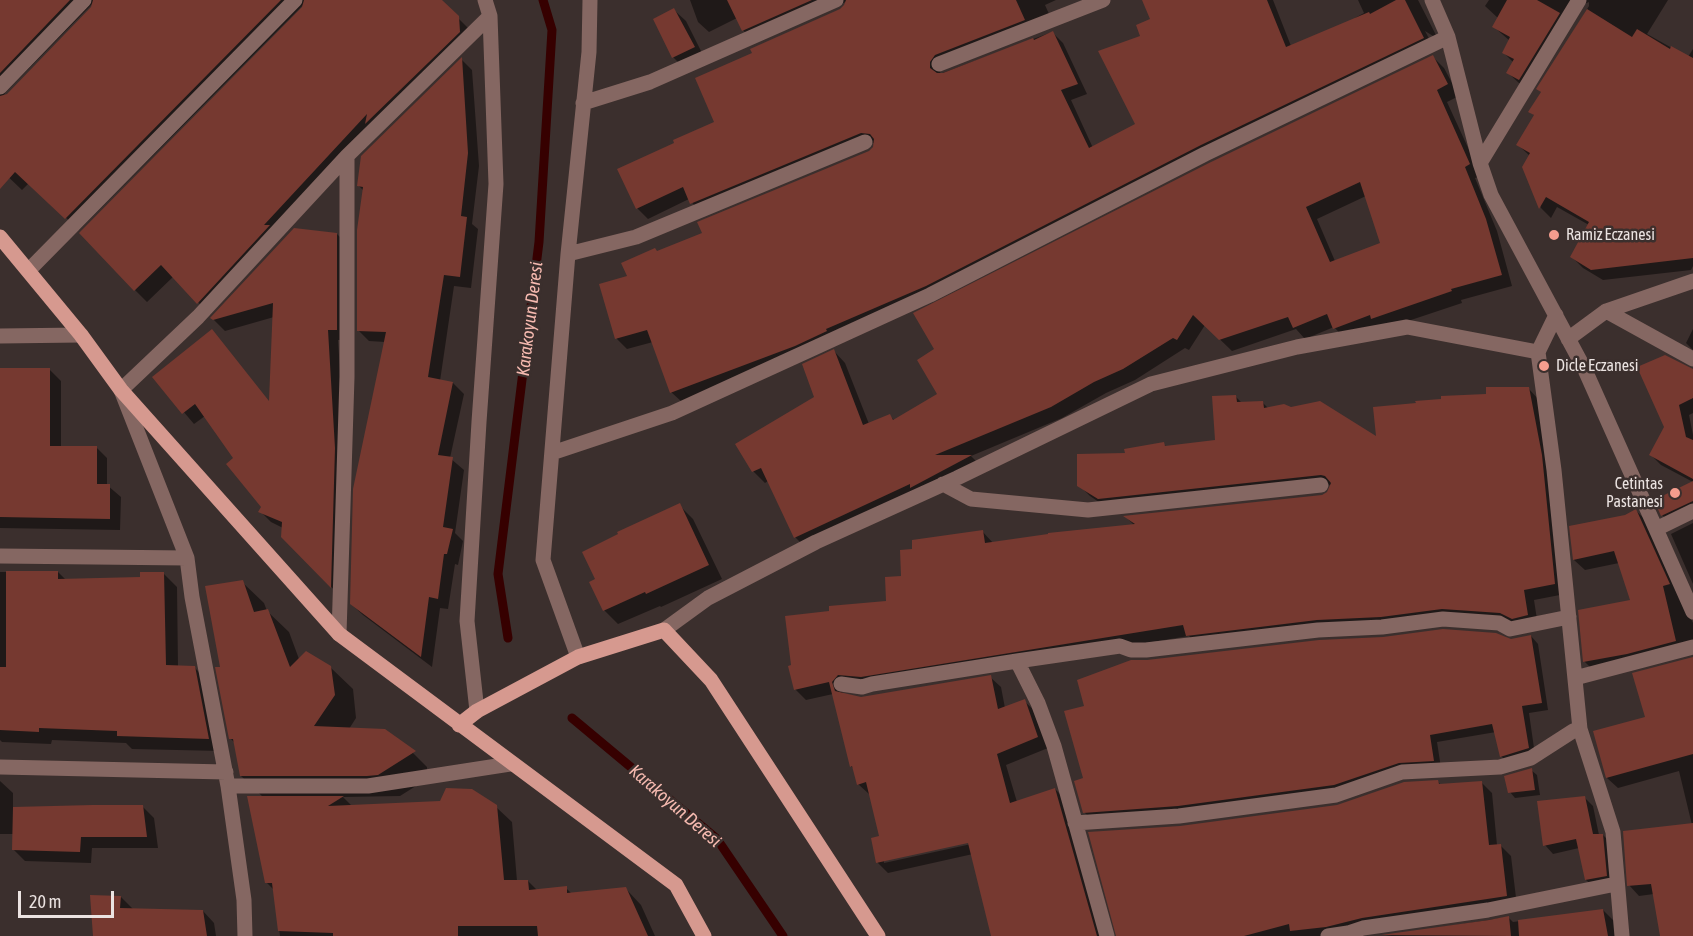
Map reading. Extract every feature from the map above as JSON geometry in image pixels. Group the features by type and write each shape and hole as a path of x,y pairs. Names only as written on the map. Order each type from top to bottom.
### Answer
{"main road":[{"path":"0,237 81,335 121,390 339,634 510,764 676,885 704,936"},
{"path":"459,725 477,711 578,657 664,630 711,680 878,936"}],"street":[{"path":"0,87 84,0"},
{"path":"29,270 295,0"},
{"path":"477,711 467,621 478,422 496,184 490,16 485,0"},
{"path":"578,657 543,560 568,254 589,52 590,0"},
{"path":"584,103 650,82 836,0"},
{"path":"939,64 1103,0"},
{"path":"1480,163 1579,0"},
{"path":"1434,2 1448,37 1480,163 1491,195 1585,370 1693,612"},
{"path":"245,936 244,900 227,779 192,597 187,558 121,390 198,317 347,156 490,16"},
{"path":"552,453 672,413 930,295 1205,154 1448,37"},
{"path":"568,254 636,237 865,142"},
{"path":"339,634 348,377 347,156"},
{"path":"1568,339 1606,311 1693,281"},
{"path":"1606,311 1693,359"},
{"path":"1556,315 1538,352 1554,470 1580,729 1613,832 1622,936"},
{"path":"664,630 708,598 816,542 1151,384 1297,347 1407,327 1538,352"},
{"path":"0,336 81,335"},
{"path":"943,484 971,499 1088,510 1321,485"},
{"path":"1656,529 1693,511"},
{"path":"0,556 187,558"},
{"path":"841,684 862,687 1120,646 1131,650 1146,650 1318,630 1382,627 1443,619 1499,623 1510,629 1569,617"},
{"path":"1575,678 1693,647"},
{"path":"1017,661 1038,703 1054,746 1107,936"},
{"path":"1075,823 1179,816 1335,795 1402,772 1500,767 1532,758 1573,731 1580,729"},
{"path":"0,767 368,786 510,764"},
{"path":"1328,936 1363,928 1488,910 1616,884"}],"building":[{"path":"0,0 70,0 0,73"},
{"path":"93,0 281,0 65,219 15,172 0,189 0,96 7,94 91,7"},
{"path":"304,0 442,0 459,16 460,32 365,124 367,114 264,225 270,225 197,304 161,265 134,291 79,233 302,7"},
{"path":"727,0 812,0 742,31"},
{"path":"846,0 1016,0 1025,20 935,55 930,62 930,68 937,73 943,73 1053,31 1078,84 1061,90 1089,148 1135,124 1098,51 1140,36 1136,25 1150,19 1142,0 1267,0 1286,47 1369,12 1370,14 1396,0 1405,0 1424,38 1201,145 926,286 826,329 827,331 795,346 670,393 647,330 615,339 599,284 627,276 621,263 655,248 657,251 702,233 697,222 869,151 873,147 874,139 870,134 861,133 690,204 683,187 636,209 617,169 714,122 695,78 752,53 750,49 840,9"},
{"path":"1507,0 1537,0 1560,13 1519,80 1506,73 1514,59 1502,53 1510,37 1492,27"},
{"path":"674,8 695,47 672,58 653,19"},
{"path":"1587,9 1632,37 1637,29 1670,49 1671,46 1693,58 1693,258 1591,270 1570,257 1589,222 1546,197 1539,209 1522,167 1530,153 1516,145 1534,115 1528,112 1541,92 1536,89"},
{"path":"1433,55 1448,84 1437,90 1470,164 1465,167 1486,219 1502,275 1451,289 1452,291 1371,319 1370,315 1333,329 1327,314 1293,328 1288,317 1219,340 1193,315 1177,340 1173,338 1123,369 1094,382 1051,407 935,455 972,455 910,488 910,484 794,538 761,468 752,472 735,444 814,397 802,364 834,349 863,425 890,414 893,420 937,394 917,360 934,349 913,313 1209,163","holes":["1360,182 1380,243 1330,262 1306,207"]},
{"path":"462,57 468,153 461,216 467,217 460,277 444,275 428,377 453,382 438,455 453,457 443,527 453,529 447,554 444,554 438,599 429,597 421,657 350,604 353,489 386,332 357,331 357,230 363,187 357,186 361,156"},
{"path":"294,228 337,233 337,330 328,330 335,448 331,588 281,537 282,522 258,512 261,507 226,464 233,458 195,404 182,414 152,377 212,329 269,401 273,303 213,320 210,318"},
{"path":"1665,355 1693,369 1693,398 1679,405 1686,437 1693,440 1693,479 1649,455 1664,427 1637,367"},
{"path":"0,368 50,368 50,446 97,446 97,484 110,484 110,519 0,517"},
{"path":"1486,387 1529,387 1542,455 1555,584 1524,590 1528,615 1512,619 1500,613 1442,609 1381,617 1317,620 1186,636 1183,625 861,677 838,675 832,682 835,691 861,697 991,675 998,709 1025,699 1038,737 997,754 1010,803 1055,788 1097,936 991,936 968,843 876,863 871,838 879,836 866,782 857,785 852,766 850,767 829,682 794,690 788,666 791,665 785,616 829,611 829,606 886,601 885,577 901,576 900,550 912,549 912,540 983,530 985,543 1048,533 1135,524 1123,516 1322,495 1327,492 1331,483 1321,475 1098,499 1077,486 1077,454 1125,453 1124,449 1164,442 1165,446 1215,440 1212,396 1236,395 1237,402 1263,401 1264,408 1284,404 1291,407 1320,401 1376,436 1373,407 1441,399 1441,396 1486,394"},
{"path":"1693,481 1693,501 1661,516 1654,500"},
{"path":"680,503 709,565 603,611 589,582 595,579 582,552 618,534 617,532"},
{"path":"1636,509 1670,584 1663,586 1676,641 1627,654 1583,662 1578,610 1630,600 1614,551 1573,560 1569,526 1625,515"},
{"path":"6,571 58,571 58,579 140,577 140,572 164,572 166,665 195,666 209,739 117,736 117,731 39,728 39,732 0,730 0,667 6,667"},
{"path":"243,580 254,612 268,609 290,667 306,651 331,666 335,695 314,726 385,729 416,751 378,775 240,776 233,739 229,739 215,667 220,667 205,586"},
{"path":"1443,629 1496,633 1511,639 1531,635 1542,703 1522,706 1529,748 1500,757 1492,724 1430,735 1434,761 1399,763 1334,785 1178,806 1083,813 1074,781 1083,778 1064,711 1084,706 1077,680 1131,660 1319,640 1383,637"},
{"path":"1693,657 1693,754 1606,778 1593,731 1645,717 1632,673"},
{"path":"1532,768 1535,790 1508,793 1504,776"},
{"path":"1438,780 1439,784 1482,781 1489,845 1501,844 1507,896 1362,918 1326,927 1290,931 1289,924 1244,936 1116,936 1088,832 1180,826 1337,805 1404,782"},
{"path":"446,788 472,789 497,805 504,880 528,880 529,890 567,886 567,893 626,887 648,936 538,936 537,926 458,926 458,936 333,936 333,933 278,931 272,883 265,883 247,796 344,796 328,806 440,801"},
{"path":"1585,796 1593,834 1603,834 1607,876 1585,880 1576,839 1543,846 1537,801"},
{"path":"143,805 147,837 81,837 80,852 12,850 13,807"},
{"path":"1693,823 1693,936 1660,936 1651,884 1627,886 1623,831"},
{"path":"90,895 121,896 120,908 203,910 207,936 93,936"},
{"path":"1603,909 1608,936 1519,936 1518,920"},
{"path":"1509,916 1511,936 1381,935 1489,920"}],"waterway":[{"name":"Karakoyun Deresi","path":"508,638 498,574 539,242 552,30 543,0"},
{"name":"Karakoyun Deresi","path":"572,718 717,839 783,936"}],"place":[{"name":"Ramiz Eczanesi","path":"1554,235"},
{"name":"Dicle Eczanesi","path":"1544,366"},
{"name":"Cetintas Pastanesi","path":"1675,493"}]}
